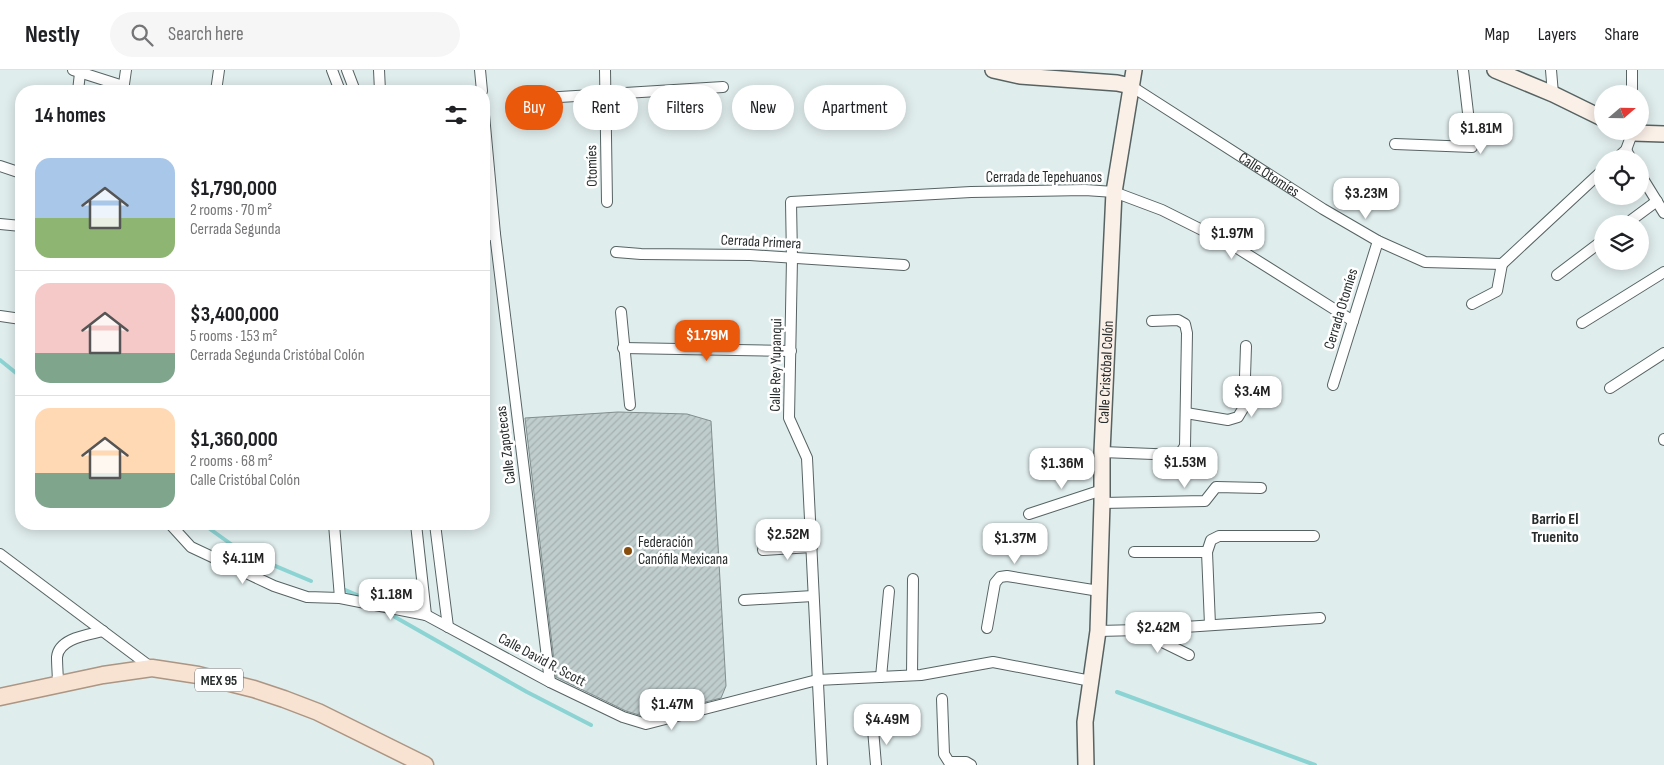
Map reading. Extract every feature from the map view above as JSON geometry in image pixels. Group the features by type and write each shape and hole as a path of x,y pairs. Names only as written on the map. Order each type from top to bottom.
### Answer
{"main road":[{"name":"MEX 95","path":"0,697 103,675 152,668 198,675 284,699 318,712 425,765"}],"street":[{"path":"124,85 126,70"},
{"path":"217,85 219,70"},
{"path":"332,70 338,85"},
{"path":"347,70 353,85"},
{"path":"379,70 380,85"},
{"path":"480,70 481,85"},
{"name":"Otomíes","path":"604,70 605,85"},
{"name":"Calle Otomíes","path":"992,70 1020,76 1117,83 1132,86 1323,209 1378,241 1425,262 1502,264"},
{"name":"Calle Cristóbal Colón","path":"1086,765 1085,722 1098,631 1102,452 1114,192 1134,70"},
{"path":"1395,144 1472,147 1463,70"},
{"path":"1495,70 1553,94 1594,114"},
{"path":"1552,70 1553,94"},
{"path":"1632,70 1632,85"},
{"path":"77,85 76,71 115,85"},
{"path":"638,92 723,87"},
{"name":"Otomíes","path":"606,130 607,202"},
{"path":"1649,133 1664,134"},
{"path":"0,166 15,171"},
{"path":"1472,304 1497,291 1502,264 1594,178"},
{"name":"Calle Zapotecas","path":"490,180 550,682"},
{"path":"1649,188 1664,213"},
{"name":"Cerrada de Tepehuanos","path":"791,202 971,192 1085,190 1114,192 1162,210 1234,246 1353,321"},
{"path":"1638,215 1657,201"},
{"name":"Calle Rey Yupanqui","path":"791,202 792,258 789,418 807,458 822,765"},
{"path":"0,224 15,225"},
{"path":"490,235 495,234"},
{"name":"Cerrada Otomíes","path":"1333,385 1378,241"},
{"path":"1557,275 1594,247"},
{"name":"Cerrada Primera","path":"616,252 750,255 904,265"},
{"path":"1582,323 1664,272"},
{"path":"621,312 630,405"},
{"path":"0,316 15,319"},
{"path":"1102,452 1179,455 1185,446 1187,333 1185,324 1178,320 1152,321"},
{"path":"1186,413 1228,420 1238,416 1244,407 1246,346"},
{"path":"623,348 791,351"},
{"path":"1610,388 1664,353"},
{"path":"1029,514 1102,497 1205,501 1216,487 1261,488"},
{"name":"Calle David R. Scott","path":"175,530 191,547 274,586 307,597 340,598 426,615 550,682 623,717 646,724 817,680 916,675 993,662 1091,681"},
{"path":"334,530 340,598"},
{"path":"417,530 426,615"},
{"path":"435,530 448,627"},
{"path":"1210,626 1207,552 1211,540 1219,536 1314,536"},
{"path":"763,550 812,547"},
{"path":"419,552 438,551"},
{"path":"1134,552 1207,552"},
{"path":"0,554 152,668"},
{"path":"987,628 995,583 1000,577 1007,576 1099,591"},
{"path":"913,579 916,675"},
{"path":"882,677 889,591"},
{"path":"744,600 813,596"},
{"path":"1098,631 1210,626 1320,618"},
{"path":"1139,630 1188,656"},
{"path":"58,685 57,655 60,648 67,642 102,631"},
{"path":"942,699 944,754 949,762 966,762 971,765"},
{"path":"873,729 876,765"}],"building":[{"name":"Federación Canófila Mexicana","path":"618,412 687,414 711,421 726,686 721,698 646,717 626,711 556,677 525,418"}],"waterway":[{"path":"0,360 15,372"},
{"path":"211,530 242,552 311,581"},
{"path":"343,589 364,598"},
{"path":"395,617 527,692 591,725"},
{"path":"1117,692 1315,765"}],"place":[{"name":"Federación Canófila Mexicana","path":"628,551"}],"district":[{"name":"Barrio El Truenito","path":"1555,528"}]}
